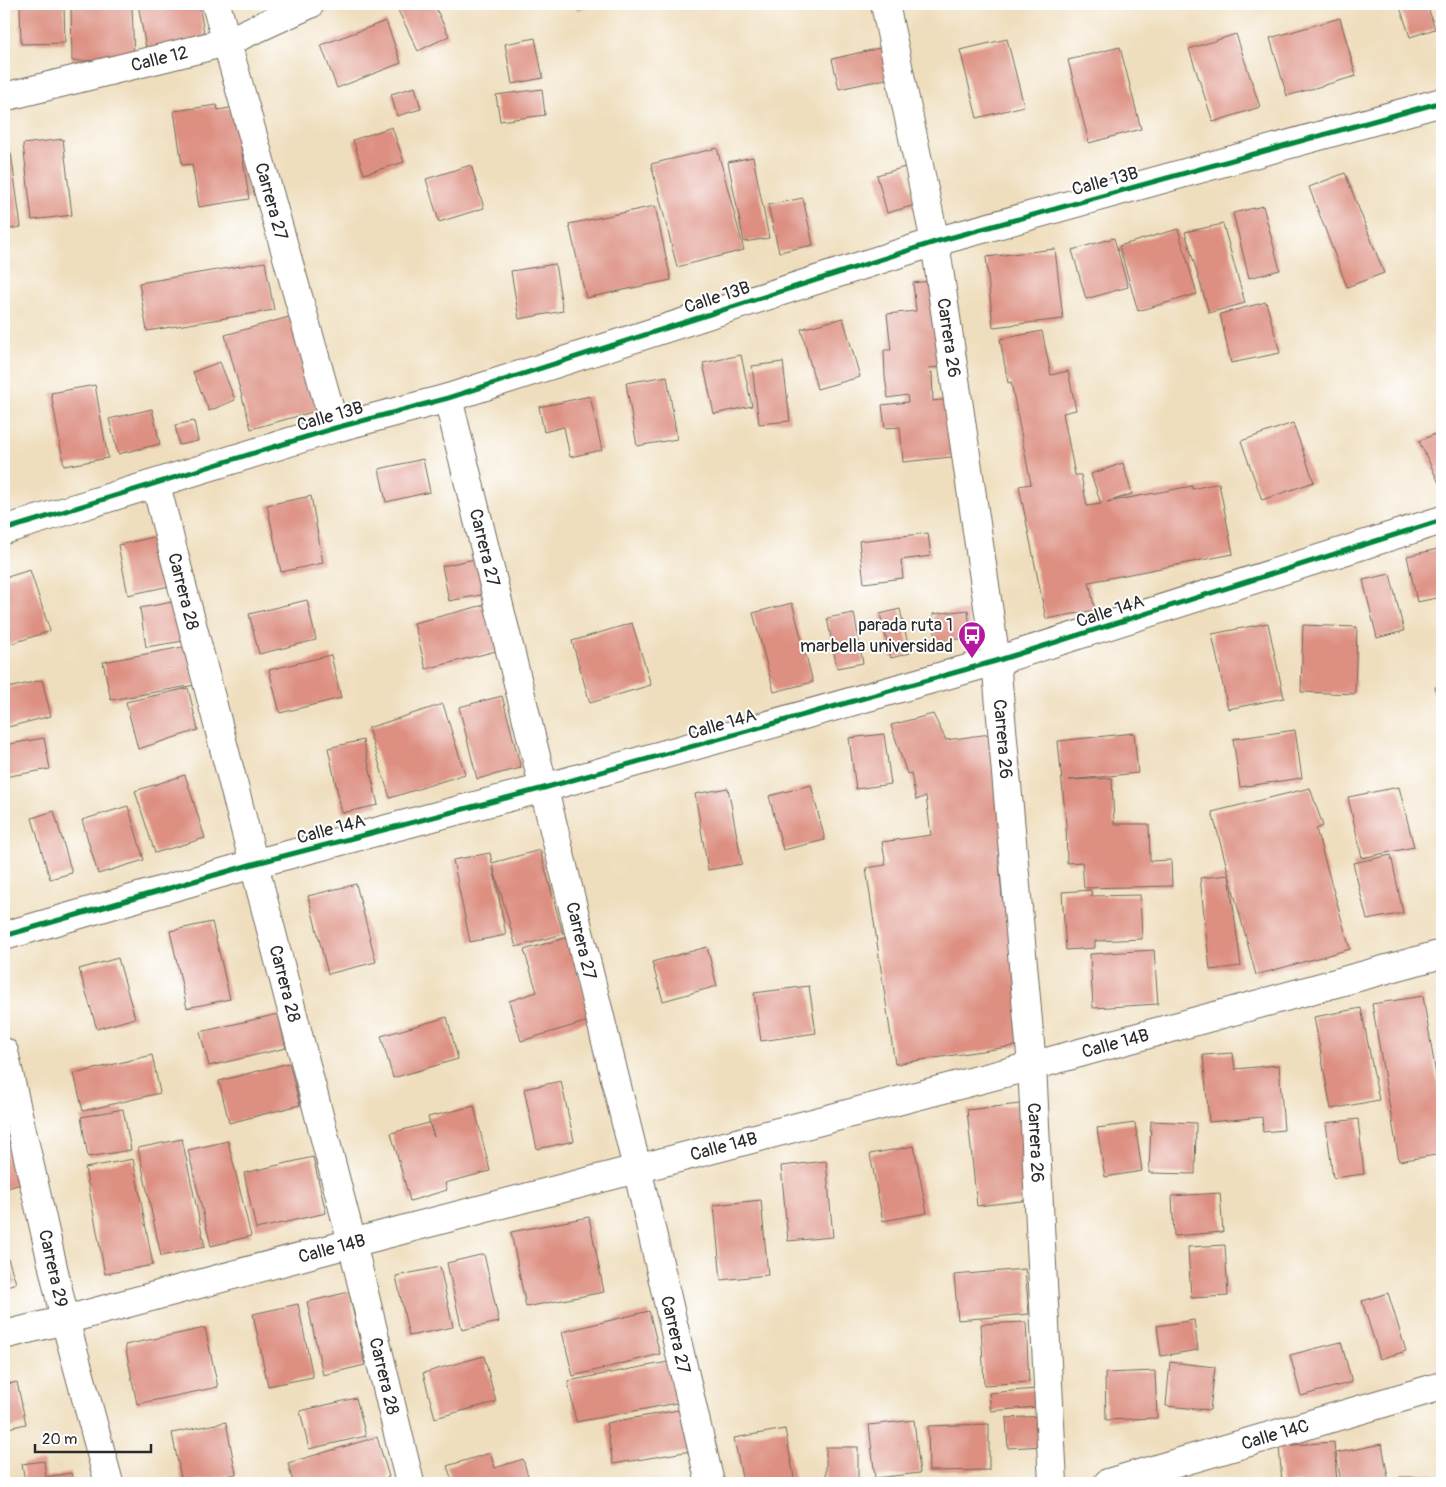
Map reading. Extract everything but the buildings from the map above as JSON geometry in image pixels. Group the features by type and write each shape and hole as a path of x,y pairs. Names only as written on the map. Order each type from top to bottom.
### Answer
{"street":[{"name":"Carrera 27","path":"216,4 335,428"},
{"name":"Calle 12","path":"4,97 227,42 310,4"},
{"name":"Carrera 26","path":"885,4 935,242 996,662 1032,1066 1053,1483"},
{"name":"Calle 13B","path":"4,530 335,428 448,398 935,242 1442,102"},
{"name":"Carrera 27","path":"448,398 637,1168 710,1483"},
{"name":"Carrera 28","path":"156,484 352,1243 410,1483"},
{"name":"Calle 14A","path":"4,936 253,864 544,788 996,662 1442,520"},
{"name":"Calle 14B","path":"4,1335 1032,1066 1442,954"},
{"name":"Carrera 29","path":"4,1052 65,1320 108,1483"},
{"name":"Calle 14C","path":"1108,1483 1442,1386"}],"cycle path":[{"path":"4,530 335,428 448,398 935,242 1442,102"},
{"path":"4,936 253,864 544,788 996,661 1442,520"}],"place":[{"name":"parada ruta 1 marbella universidad","path":"972,659"}]}
